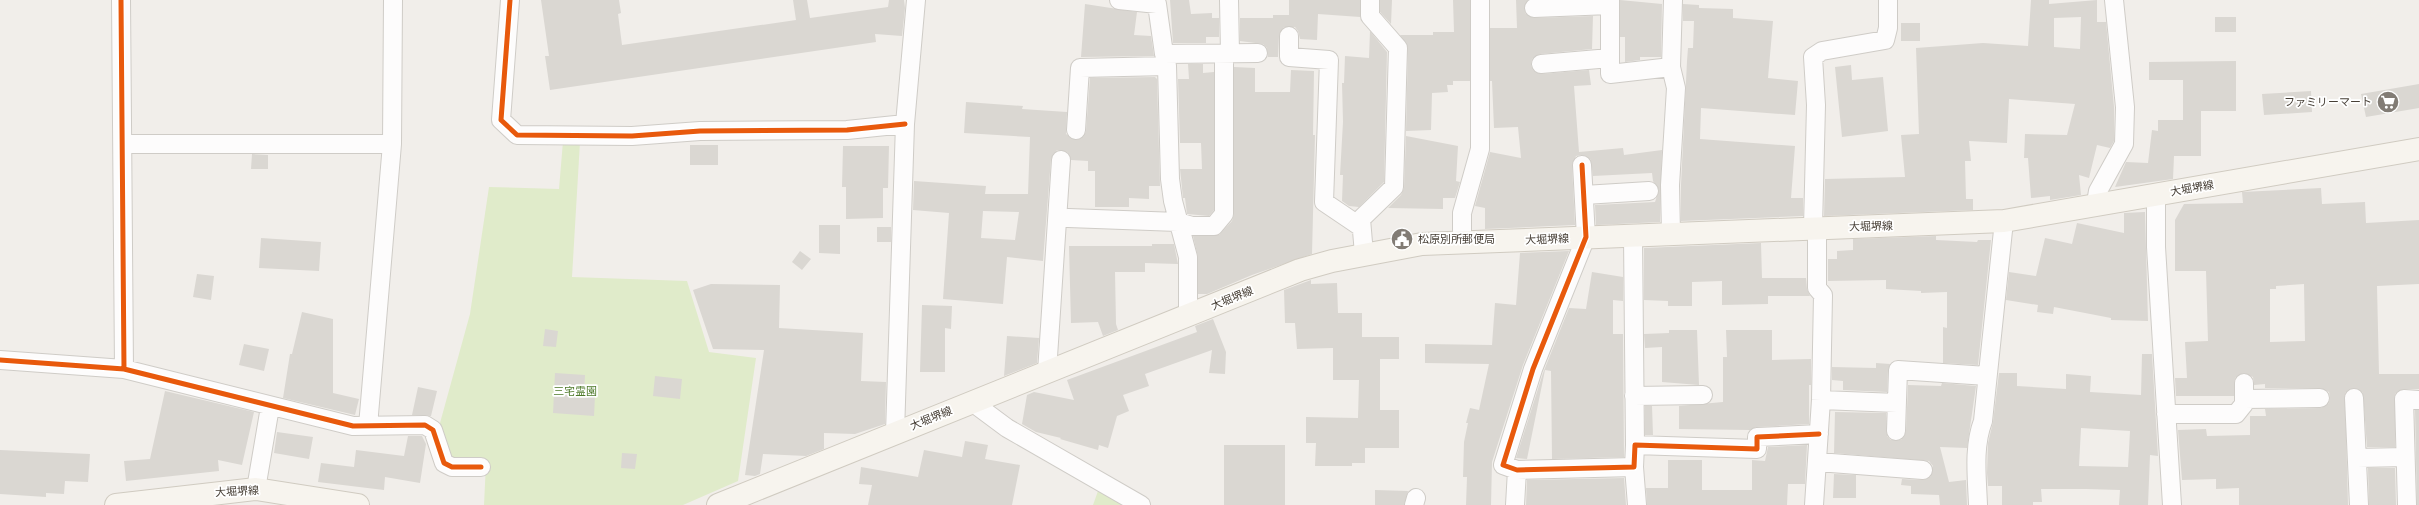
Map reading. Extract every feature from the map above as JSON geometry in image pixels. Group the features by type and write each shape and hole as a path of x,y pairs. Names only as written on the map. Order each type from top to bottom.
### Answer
{"main road":[{"name":"大堀堺線","path":"718,505 1300,270 1364,254 1414,245 1462,242 1633,236 1815,227 1959,224 2004,221 2096,203 2419,149"},
{"name":"大堀堺線","path":"116,505 256,489 358,505"}],"street":[{"path":"121,0 124,369"},
{"path":"368,426 392,144 393,0"},
{"path":"510,0 501,120 517,135 632,136 700,131 847,130 905,124"},
{"path":"895,433 905,124 916,0"},
{"path":"1068,218 1178,222 1192,226 1214,226 1224,214 1229,0"},
{"path":"1364,254 1361,218 1394,187 1398,48 1370,16 1370,0"},
{"path":"1462,242 1462,213 1480,149 1480,0"},
{"path":"1671,234 1670,185 1676,88 1672,67 1673,0"},
{"path":"1814,505 1821,400 1823,295 1818,288 1815,227 1816,105 1813,57 1822,51 1885,40 1888,28 1888,0"},
{"path":"2096,203 2098,191 2124,144 2125,107 2114,0"},
{"path":"1130,1 1157,4 1166,60 1172,201 1188,257 1188,315"},
{"path":"1534,8 1610,3 1610,74 1672,67"},
{"path":"1290,36 1289,57 1329,60 1324,202 1361,227"},
{"path":"1076,130 1080,68 1227,53 1258,53"},
{"path":"1541,64 1610,58"},
{"path":"123,144 392,144"},
{"path":"1047,372 1061,160"},
{"path":"1582,165 1586,237 1533,370 1503,465 1517,470 1634,466"},
{"path":"1584,195 1649,191"},
{"path":"2156,194 2156,247 2172,505"},
{"path":"1978,505 1976,459 1987,376 2004,221"},
{"path":"1633,236 1634,466 1637,505"},
{"path":"0,360 124,369 270,407 353,426 425,425 432,430 444,463 452,467 481,467"},
{"path":"1896,430 1898,370 1987,376"},
{"path":"2166,414 2236,414 2244,404 2244,391 2320,398"},
{"path":"1634,396 1703,394"},
{"path":"2354,398 2359,505"},
{"path":"2407,505 2404,399 2419,400"},
{"path":"1821,400 1897,403"},
{"path":"972,402 1007,428 1141,505"},
{"path":"256,489 270,407"},
{"path":"1635,445 1757,449 1758,437 1819,434"},
{"path":"2357,458 2405,457"},
{"path":"1818,462 1922,470"},
{"path":"1515,505 1517,470"}],"green space":[{"name":"三宅霊園","path":"563,141 580,142 572,277 687,281 709,352 756,358 738,481 683,505 484,505 486,463 453,460 440,423 470,314 489,187 559,189"},
{"path":"1098,491 1124,505 1093,505"}],"building":[{"path":"541,0 619,0 621,13 618,14 622,45 796,20 793,0 807,0 810,18 888,7 889,0 904,0 905,8 902,36 875,34 876,42 550,90 545,56 549,56"},
{"path":"1170,0 1189,0 1191,14 1212,13 1212,18 1219,18 1219,37 1206,37 1206,43 1173,43"},
{"path":"1289,0 1360,0 1360,17 1318,14 1317,40 1300,39 1298,31 1295,27 1284,27 1279,36 1278,57 1268,57 1267,48 1263,44 1240,41 1240,18 1273,18 1273,15 1289,15"},
{"path":"1380,0 1392,0 1391,24 1380,12"},
{"path":"1453,0 1470,0 1470,81 1453,81 1453,85 1447,85 1448,92 1432,93 1431,130 1406,131 1408,48 1400,35 1433,35 1433,32 1454,32"},
{"path":"1516,0 1528,0 1524,8 1525,13 1534,18 1593,16 1592,49 1540,54 1532,59 1531,65 1533,70 1542,74 1589,70 1591,85 1574,86 1579,152 1623,148 1624,155 1662,150 1660,222 1596,225 1595,205 1655,202 1659,190 1653,181 1652,173 1593,176 1591,160 1582,155 1576,156 1572,165 1575,225 1485,229 1485,208 1475,206 1490,152 1521,158 1518,127 1494,128 1492,81 1490,81 1490,28 1517,28"},
{"path":"1620,0 1662,4 1661,57 1640,57 1640,60 1625,62 1625,37 1620,37"},
{"path":"2031,0 2049,0 2049,4 2097,0 2097,22 2106,22 2114,107 2114,141 2110,148 2097,145 2089,178 2079,175 2081,195 2050,200 2050,196 2031,198 2028,158 2024,158 2025,134 2067,135 2075,104 2009,99 2007,143 1969,141 1971,161 1965,161 1966,199 1973,199 1973,210 1824,216 1825,179 1905,177 1901,135 1919,134 1916,48 1983,43 2028,46","holes":["2081,17 2080,49 2054,47 2054,18"]},
{"path":"1085,4 1137,12 1134,35 1151,36 1154,56 1081,57"},
{"path":"1683,4 1699,5 1699,8 1733,9 1733,18 1773,21 1768,78 1798,81 1795,115 1701,108 1700,139 1795,146 1791,198 1803,198 1803,216 1681,221 1681,185 1687,61 1688,48 1693,48 1694,21 1683,21"},
{"path":"2215,17 2236,17 2236,32 2215,32"},
{"path":"1901,23 1920,23 1920,41 1901,41"},
{"path":"1370,31 1387,52 1384,182 1359,207 1349,206 1342,201 1343,175 1340,175 1343,122 1342,83 1344,83 1345,56 1369,58"},
{"path":"2236,61 2236,111 2201,111 2201,156 2174,156 2173,179 2115,187 2126,162 2148,163 2152,130 2158,131 2158,120 2183,120 2183,80 2149,80 2149,62"},
{"path":"1188,64 1203,64 1203,73 1214,72 1214,210 1209,216 1187,214 1185,198 1183,198 1180,169 1202,169 1201,143 1180,143 1178,79 1189,79"},
{"path":"1851,65 1852,80 1883,77 1888,131 1842,137 1835,67"},
{"path":"1234,67 1255,68 1255,92 1290,92 1291,70 1314,71 1313,135 1315,135 1312,254 1252,275 1207,294 1198,294 1198,257 1193,236 1219,235 1232,221 1234,214"},
{"path":"1155,77 1157,79 1160,186 1149,186 1149,199 1129,198 1129,207 1095,207 1095,171 1088,171 1088,161 1071,160 1067,152 1057,150 1051,159 1043,261 1007,257 1003,304 943,299 949,213 913,210 914,181 986,186 985,194 1028,194 1030,137 964,133 966,102 1023,106 1022,109 1067,112 1066,134 1076,140 1084,136 1086,131 1090,78","holes":["983,211 1019,212 1015,240 981,238"]},
{"path":"2419,84 2419,108 2366,117 2361,94"},
{"path":"2311,91 2312,112 2264,115 2262,94"},
{"path":"1406,136 1458,146 1456,181 1460,182 1455,198 1443,198 1443,209 1388,208 1401,195 1404,188"},
{"path":"690,145 718,145 718,165 690,165"},
{"path":"843,146 889,146 888,188 883,188 883,218 846,219 846,187 842,187"},
{"path":"252,154 268,155 268,169 251,169"},
{"path":"2321,188 2322,204 2365,202 2366,223 2419,220 2419,284 2377,286 2379,374 2419,374 2419,389 2404,389 2395,394 2395,447 2367,447 2363,393 2354,388 2345,393 2348,505 2239,505 2239,488 2216,489 2216,479 2182,480 2178,430 2206,429 2207,436 2250,435 2250,416 2266,416 2265,409 2321,408 2329,403 2329,392 2320,388 2265,388 2265,384 2254,385 2253,377 2244,373 2235,378 2234,396 2176,396 2175,378 2187,378 2185,342 2208,341 2206,271 2175,271 2175,220 2184,204 2243,203 2242,192","holes":["2304,284 2305,341 2270,342 2270,289 2276,289 2276,286"]},
{"path":"2145,212 2148,321 2111,320 2111,318 2054,307 2053,314 2037,312 2038,305 2006,300 2009,272 2036,276 2045,238 2072,244 2077,223 2124,233 2124,213"},
{"path":"819,225 840,225 840,254 819,253"},
{"path":"877,227 891,227 891,242 877,242"},
{"path":"1936,236 1936,240 1977,242 1978,240 1991,240 1978,365 1943,363 1943,327 1947,328 1947,292 1921,293 1921,291 1886,289 1886,280 1828,281 1828,259 1837,259 1837,251 1853,250 1853,239"},
{"path":"261,238 321,242 319,271 259,268"},
{"path":"1761,243 1762,278 1806,278 1807,289 1810,296 1768,296 1768,304 1722,305 1722,281 1692,282 1692,306 1668,306 1668,301 1644,300 1644,248"},
{"path":"1152,244 1174,244 1178,264 1145,263 1145,272 1115,272 1116,324 1118,330 1103,336 1098,322 1071,323 1069,246 1152,246"},
{"path":"800,251 811,259 802,270 792,262"},
{"path":"1569,251 1523,365 1492,462 1491,505 1466,505 1467,477 1463,477 1464,442 1468,423 1466,423 1470,408 1479,410 1489,364 1425,363 1425,344 1492,345 1495,303 1516,305 1520,253"},
{"path":"1592,272 1623,277 1623,301 1613,300 1613,334 1623,334 1624,457 1552,459 1551,371 1545,370 1527,459 1516,458 1543,373 1569,308 1586,309"},
{"path":"197,274 214,276 211,300 193,297"},
{"path":"1311,280 1311,284 1337,283 1338,313 1362,313 1362,337 1399,337 1399,359 1380,359 1380,410 1399,410 1399,448 1365,448 1365,463 1352,463 1352,466 1315,466 1316,443 1306,443 1306,417 1358,418 1359,380 1333,380 1333,348 1297,349 1295,323 1285,323 1284,290"},
{"path":"711,284 780,285 779,328 863,333 861,381 886,382 885,424 855,434 824,433 824,449 806,456 763,454 760,474 755,476 745,475 764,350 713,349 693,290"},
{"path":"922,305 952,306 951,329 945,328 945,372 920,372"},
{"path":"302,312 333,319 333,393 359,399 355,415 283,398 290,354 292,354"},
{"path":"1213,319 1226,352 1225,374 1209,373 1212,350 1145,374 1149,386 1123,395 1129,411 1117,416 1108,448 1099,445 1098,450 1060,439 1061,438 1036,432 1022,424 1027,395 1034,392 1074,400 1067,380 1197,332 1195,326"},
{"path":"545,329 558,331 556,347 543,346"},
{"path":"1669,330 1697,330 1699,385 1662,382 1662,347 1645,348 1644,334 1669,333"},
{"path":"1726,330 1772,330 1772,360 1811,359 1809,424 1756,427 1750,430 1679,429 1679,406 1723,402 1723,357 1727,357"},
{"path":"1007,336 1039,338 1037,363 1004,376"},
{"path":"244,344 269,349 264,371 239,365"},
{"path":"2142,354 2152,354 2158,456 2150,455 2148,505 2119,505 2120,490 2041,489 2042,502 2033,502 2033,505 2002,505 2002,486 1988,486 1988,443 1993,422 1999,373 2017,373 2017,386 2066,389 2066,374 2091,376 2090,392 2141,395","holes":["2081,428 2130,431 2128,467 2079,466"]},
{"path":"1876,363 1890,364 1888,370 1887,392 1843,390 1843,381 1832,380 1832,367 1876,368"},
{"path":"555,373 585,375 584,395 595,396 594,416 553,413"},
{"path":"655,376 682,379 680,399 653,396"},
{"path":"1942,383 1976,386 1967,448 1940,447 1949,482 1966,480 1967,505 1940,505 1939,495 1911,494 1911,486 1901,485 1902,479 1923,480 1931,476 1933,466 1929,461 1834,453 1835,412 1886,413 1887,436 1891,440 1901,440 1906,431 1908,385 1941,386"},
{"path":"418,387 437,391 431,416 412,415"},
{"path":"165,391 254,412 242,465 218,460 219,471 126,481 124,461 150,459"},
{"path":"1645,406 1652,406 1653,435 1645,435"},
{"path":"2415,410 2419,410 2419,505 2417,505"},
{"path":"277,432 313,437 309,459 274,453"},
{"path":"408,436 422,436 426,444 420,483 385,477 384,490 318,482 321,463 354,467 356,450 404,456"},
{"path":"965,441 988,445 985,459 1020,465 1012,505 868,505 872,485 859,484 861,467 918,477 924,450 962,457"},
{"path":"1224,445 1285,445 1285,505 1224,505"},
{"path":"1807,445 1805,484 1788,484 1787,505 1647,505 1646,488 1668,488 1668,460 1702,460 1702,490 1752,490 1752,460 1765,461 1768,447"},
{"path":"0,450 90,454 88,482 65,481 64,494 46,493 46,497 0,494"},
{"path":"622,453 637,454 635,469 621,468"},
{"path":"2368,468 2395,468 2396,505 2369,505"},
{"path":"1834,474 1856,475 1856,498 1833,498"},
{"path":"1624,478 1626,505 1526,505 1527,480"},
{"path":"1375,490 1408,491 1404,505 1375,505"}],"cycle path":[{"path":"121,0 124,369"},
{"path":"510,0 501,120 517,135 632,136 700,131 847,130 905,124"},
{"path":"1582,165 1586,237 1533,369 1503,465 1517,470 1634,467 1635,445 1757,449 1757,437 1819,434"},
{"path":"0,360 124,369 353,426 425,425 433,430 444,463 452,467 481,467"}],"place":[{"name":"ファミリーマート","path":"2388,102"},
{"name":"松原別所郵便局","path":"1402,239"}]}
